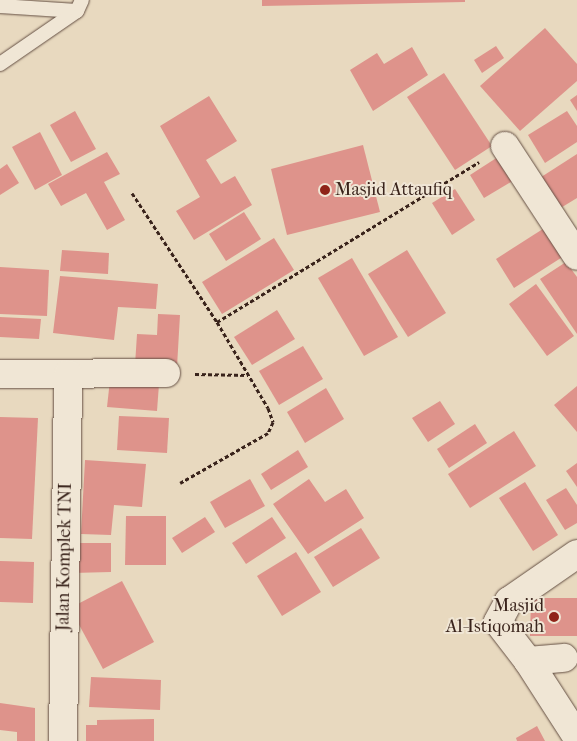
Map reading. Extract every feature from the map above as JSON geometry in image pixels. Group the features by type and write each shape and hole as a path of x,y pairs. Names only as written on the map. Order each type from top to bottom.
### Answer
{"street":[{"path":"505,146 577,256"},
{"path":"0,374 166,373"},
{"name":"Jalan Komplek TNI","path":"63,741 68,374"},
{"path":"577,554 509,601 499,616 498,622 528,661 577,737"},
{"path":"528,661 564,658"}],"lane":[{"path":"0,6 80,6"},
{"path":"0,64 80,6"}],"path":[{"path":"217,322 505,146"},
{"path":"132,192 217,322 268,408 273,422 268,433 180,483"},
{"path":"166,373 249,375"}],"building":[{"path":"262,0 465,0 465,2 262,6"},
{"path":"545,28 577,64 577,81 520,131 480,86"},
{"path":"496,46 504,58 482,73 474,60"},
{"path":"412,47 428,75 373,111 350,70 377,53 384,64"},
{"path":"444,73 492,146 455,170 407,97"},
{"path":"577,95 577,111 570,100"},
{"path":"209,96 237,141 206,160 221,184 235,176 252,205 194,240 176,211 200,197 160,126"},
{"path":"75,111 96,149 71,162 50,125"},
{"path":"567,111 577,126 577,142 545,163 528,135"},
{"path":"40,132 62,175 35,190 12,147"},
{"name":"Masjid Attaufiq","path":"363,145 380,212 287,235 271,169"},
{"path":"107,152 120,174 104,182 125,220 107,230 86,193 61,206 48,184"},
{"path":"577,154 577,198 554,212 535,181"},
{"path":"501,155 516,179 484,198 470,175"},
{"path":"7,164 19,183 0,195 0,169"},
{"path":"455,189 475,220 452,235 432,203"},
{"path":"244,212 261,239 226,261 209,234"},
{"path":"546,227 564,256 514,288 496,259"},
{"path":"274,238 294,270 222,314 202,282"},
{"path":"62,250 109,253 108,274 60,271"},
{"path":"407,250 446,313 408,337 368,274"},
{"path":"352,258 398,337 364,356 318,278"},
{"path":"566,262 577,277 577,334 540,279"},
{"path":"0,267 49,270 47,316 0,314"},
{"path":"60,276 158,284 156,309 118,307 114,340 53,333"},
{"path":"536,284 574,336 547,356 509,304"},
{"path":"277,310 295,339 252,365 234,337"},
{"path":"158,314 180,315 177,367 135,365 137,334 157,335"},
{"path":"0,317 41,319 39,339 0,337"},
{"path":"303,346 323,379 279,405 259,371"},
{"path":"110,380 159,384 157,411 107,407"},
{"path":"577,386 577,432 554,405"},
{"path":"326,388 344,419 305,443 287,412"},
{"path":"440,401 455,424 428,442 412,418"},
{"path":"119,416 169,418 167,453 117,450"},
{"path":"0,417 38,418 32,539 0,538"},
{"path":"475,424 487,443 449,468 437,449"},
{"path":"514,431 536,466 470,508 448,474"},
{"path":"298,450 308,467 271,490 261,474"},
{"path":"85,460 146,464 142,507 114,505 111,535 81,534"},
{"path":"577,463 577,487 566,471"},
{"path":"250,479 265,506 225,528 210,502"},
{"path":"309,479 325,502 346,489 364,518 308,554 273,504"},
{"path":"525,482 558,535 533,551 499,498"},
{"path":"566,488 577,505 577,523 565,530 546,500"},
{"path":"126,516 166,516 166,565 125,565"},
{"path":"205,517 215,532 182,553 172,538"},
{"path":"272,517 286,538 246,564 232,543"},
{"path":"361,528 380,558 333,587 314,557"},
{"path":"72,543 111,543 111,572 72,573"},
{"path":"296,552 321,592 282,616 257,576"},
{"path":"0,561 34,562 33,603 0,602"},
{"path":"122,581 154,642 103,669 70,608"},
{"name":"Masjid Al-Istiqomah","path":"531,598 577,598 577,636 530,636"},
{"path":"91,677 161,680 160,710 89,707"},
{"path":"0,703 35,708 35,741 17,741 17,732 0,730"},
{"path":"154,719 154,741 86,741 86,725 97,725 97,720"},
{"path":"537,726 545,741 517,741 516,738"}],"place":[{"name":"Masjid Attaufiq","path":"325,190"},
{"name":"Masjid Al-Istiqomah","path":"554,617"}]}
